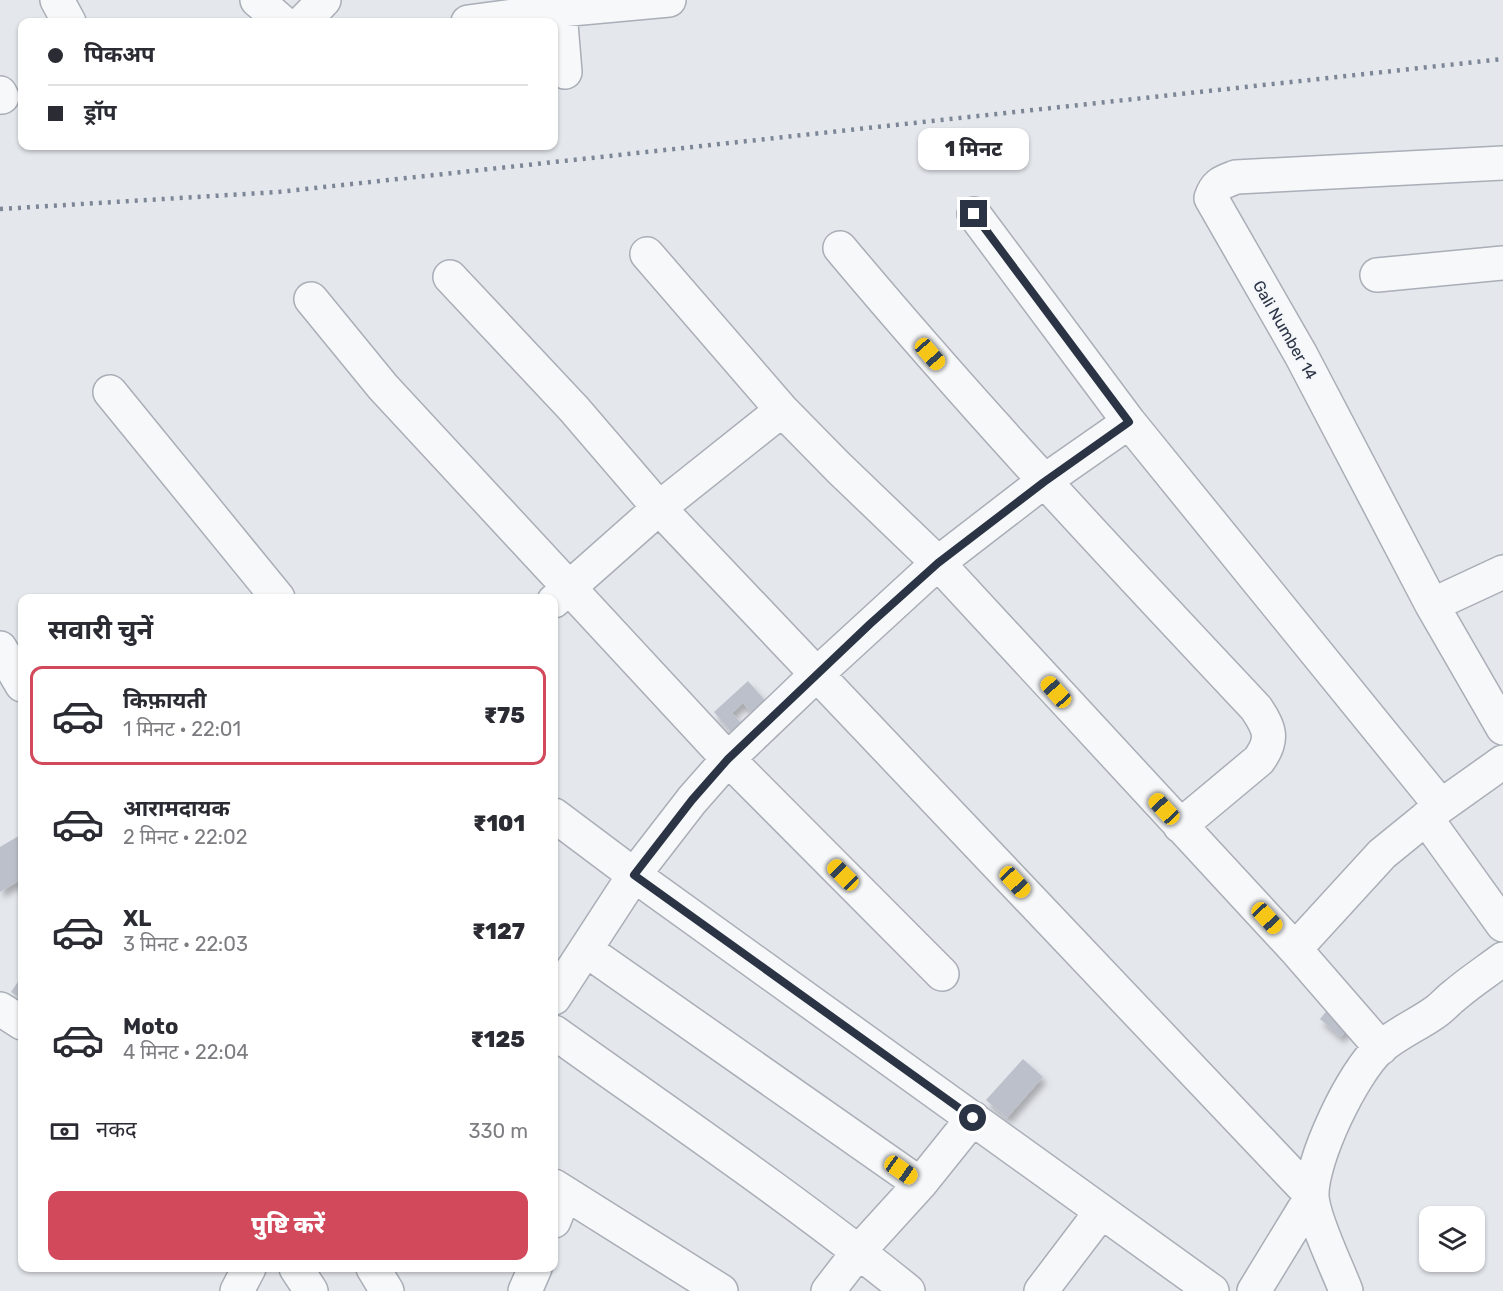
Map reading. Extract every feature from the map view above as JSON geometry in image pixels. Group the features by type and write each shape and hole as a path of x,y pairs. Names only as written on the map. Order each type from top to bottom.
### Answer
{"street":[{"path":"57,0 67,18"},
{"path":"257,0 277,18"},
{"path":"307,18 324,0"},
{"path":"490,18 560,5 669,0"},
{"path":"560,5 565,72"},
{"name":"Gali Number 14","path":"1503,163 1236,177 1214,188 1211,198 1301,355 1432,605 1503,728"},
{"path":"974,214 1129,422 1433,812 1503,925"},
{"path":"840,248 916,339 1044,482 1256,708 1266,723 1269,735 1268,747 1259,760 1180,826"},
{"path":"647,254 782,410 938,563 1296,949 1380,1048"},
{"path":"1377,275 1503,263"},
{"path":"450,277 574,408 659,508 1312,1196"},
{"path":"311,299 383,387 561,593 942,974"},
{"path":"110,392 275,594"},
{"path":"561,593 659,508 782,410"},
{"path":"558,992 634,875 692,800 728,759 816,674 938,563 1044,482 1129,422"},
{"path":"1432,605 1503,572"},
{"path":"0,648 18,678"},
{"path":"1296,949 1382,854 1433,812 1503,762"},
{"path":"558,818 1212,1291"},
{"path":"586,950 920,1184"},
{"path":"1346,1291 1315,1211 1312,1196 1314,1178 1337,1116 1362,1069 1380,1048 1437,1011 1503,959"},
{"path":"0,1008 18,1020"},
{"path":"558,1035 859,1251 908,1291"},
{"path":"828,1291 859,1251 920,1184 973,1118"},
{"path":"1254,1291 1312,1196"},
{"path":"558,1201 720,1291"},
{"path":"1041,1291 1101,1212"},
{"path":"237,1291 247,1272"},
{"path":"299,1272 311,1291"},
{"path":"375,1272 387,1291"},
{"path":"525,1291 533,1272"}],"building":[{"path":"748,681 770,706 735,736 714,712","holes":["743,703 751,712 740,722 732,713"]},
{"path":"18,836 18,881 0,892 0,847"},
{"path":"18,982 18,997 11,992"},
{"path":"1333,1003 1354,1021 1341,1037 1320,1019"},
{"path":"1023,1059 1043,1077 1007,1118 986,1100"}],"railway":[{"path":"0,209 278,192 1503,59"}],"route":[{"path":"973,1118 634,875 712,776 870,624 938,563 1044,482 1129,422 974,214"}]}
